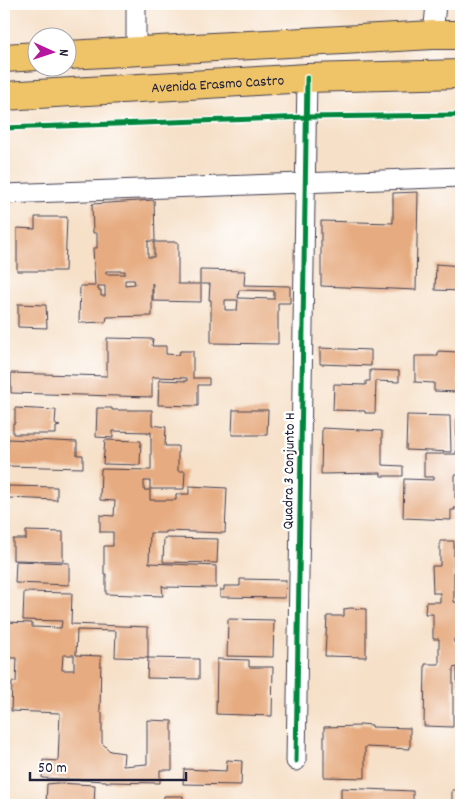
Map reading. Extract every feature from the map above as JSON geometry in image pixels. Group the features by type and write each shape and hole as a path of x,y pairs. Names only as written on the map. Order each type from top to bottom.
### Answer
{"main road":[{"path":"78,54 461,35"},
{"path":"4,58 28,57"},
{"name":"Avenida Erasmo Castro","path":"4,96 308,78 461,74"}],"street":[{"path":"136,4 136,51"},
{"path":"433,35 436,4"},
{"name":"Quadra 3 Conjunto H","path":"296,760 308,78"},
{"path":"4,194 461,177"}],"building":[{"path":"418,192 416,290 321,286 321,221 393,223 393,193"},
{"path":"154,200 155,241 148,241 148,257 154,257 154,242 178,242 178,284 200,284 200,270 245,271 244,285 290,286 290,303 278,303 278,344 211,343 210,284 201,284 201,302 153,301 152,283 152,316 107,317 106,322 79,323 80,286 95,286 93,248 97,248 97,233 93,233 92,204","holes":["106,271 125,271 125,274 106,274","125,280 134,280 135,284 125,285","98,286 105,286 105,296 101,296 101,290 98,290","239,290 274,291 274,299 238,298","225,300 238,300 237,310 225,310"]},
{"path":"35,217 67,217 65,271 17,271 17,228 35,229"},
{"path":"436,264 461,266 461,291 435,290"},
{"path":"18,304 46,305 47,328 18,327"},
{"path":"458,334 461,334 461,352 458,352"},
{"path":"107,338 153,339 152,346 166,346 166,354 179,355 180,351 193,351 193,378 209,378 209,385 198,385 198,406 158,405 159,380 187,381 187,378 152,377 152,397 11,393 11,373 107,376"},
{"path":"320,348 371,350 371,366 320,364"},
{"path":"438,351 458,352 458,383 461,384 461,395 457,394 457,392 434,391 434,383 415,382 415,356 438,356"},
{"path":"370,370 399,371 399,382 376,381 375,413 333,410 334,384 366,385 366,381 370,381"},
{"path":"15,408 56,410 55,423 60,426 56,427 56,434 13,434"},
{"path":"97,408 152,410 152,425 166,427 165,446 178,446 178,471 185,471 184,489 150,489 150,481 144,481 144,490 150,490 150,500 176,500 176,494 189,494 189,486 227,488 225,533 166,531 166,533 150,533 149,563 216,566 216,588 164,587 162,585 163,596 106,594 104,546 113,546 113,532 100,532 100,515 114,516 115,501 100,500 101,469 151,470 151,432 147,434 147,432 113,431 113,438 96,437"},
{"path":"233,410 268,410 267,435 232,435"},
{"path":"407,415 450,416 451,452 406,450"},
{"path":"457,418 461,418 461,475 455,475 455,498 461,498 461,508 451,510 451,520 403,518 404,479 434,480 434,477 424,477 424,454 456,454"},
{"path":"322,428 382,431 382,465 403,466 403,476 381,476 381,473 321,474"},
{"path":"8,439 77,442 77,455 83,455 83,468 7,466"},
{"path":"105,440 141,441 140,465 103,464"},
{"path":"8,486 57,487 57,500 8,498"},
{"path":"26,531 63,532 63,561 13,560 13,539 26,539"},
{"path":"164,538 218,539 217,563 163,562"},
{"path":"440,541 454,541 454,602 461,603 461,639 454,639 454,643 461,643 461,684 457,684 457,667 453,668 453,727 424,726 425,664 439,664 439,639 433,639 433,614 425,614 426,602 440,602 440,593 433,593 432,566 440,566"},
{"path":"16,561 69,563 69,585 15,583"},
{"path":"240,579 286,580 285,598 220,597 220,590 224,590 224,586 240,586"},
{"path":"24,592 72,593 71,624 148,627 148,658 115,657 116,631 77,630 76,655 101,656 100,712 102,713 102,743 110,751 124,753 123,766 147,764 147,720 172,721 172,770 160,770 160,783 42,778 43,760 58,761 60,713 11,711 12,682 16,682 17,658 6,658 6,622 32,623 32,627 61,628 62,621 23,620","holes":["63,655 74,655 74,670 62,670"]},
{"path":"344,609 366,609 366,657 325,656 327,616 344,616"},
{"path":"228,619 274,620 273,657 227,656"},
{"path":"148,658 199,659 199,679 147,678"},
{"path":"217,659 249,660 249,667 273,667 272,716 216,714"},
{"path":"360,724 372,725 372,727 410,728 410,749 365,747 365,778 324,777 324,727 360,726"},
{"path":"227,760 242,761 241,785 183,784 184,769 226,771"},
{"path":"47,784 95,785 94,805 46,805"},
{"path":"341,788 413,791 413,805 341,805"},
{"path":"452,790 461,790 461,805 452,805"},
{"path":"164,796 183,796 183,805 163,805"}],"cycle path":[{"path":"296,761 307,78"},
{"path":"4,128 307,117 461,115"}]}
